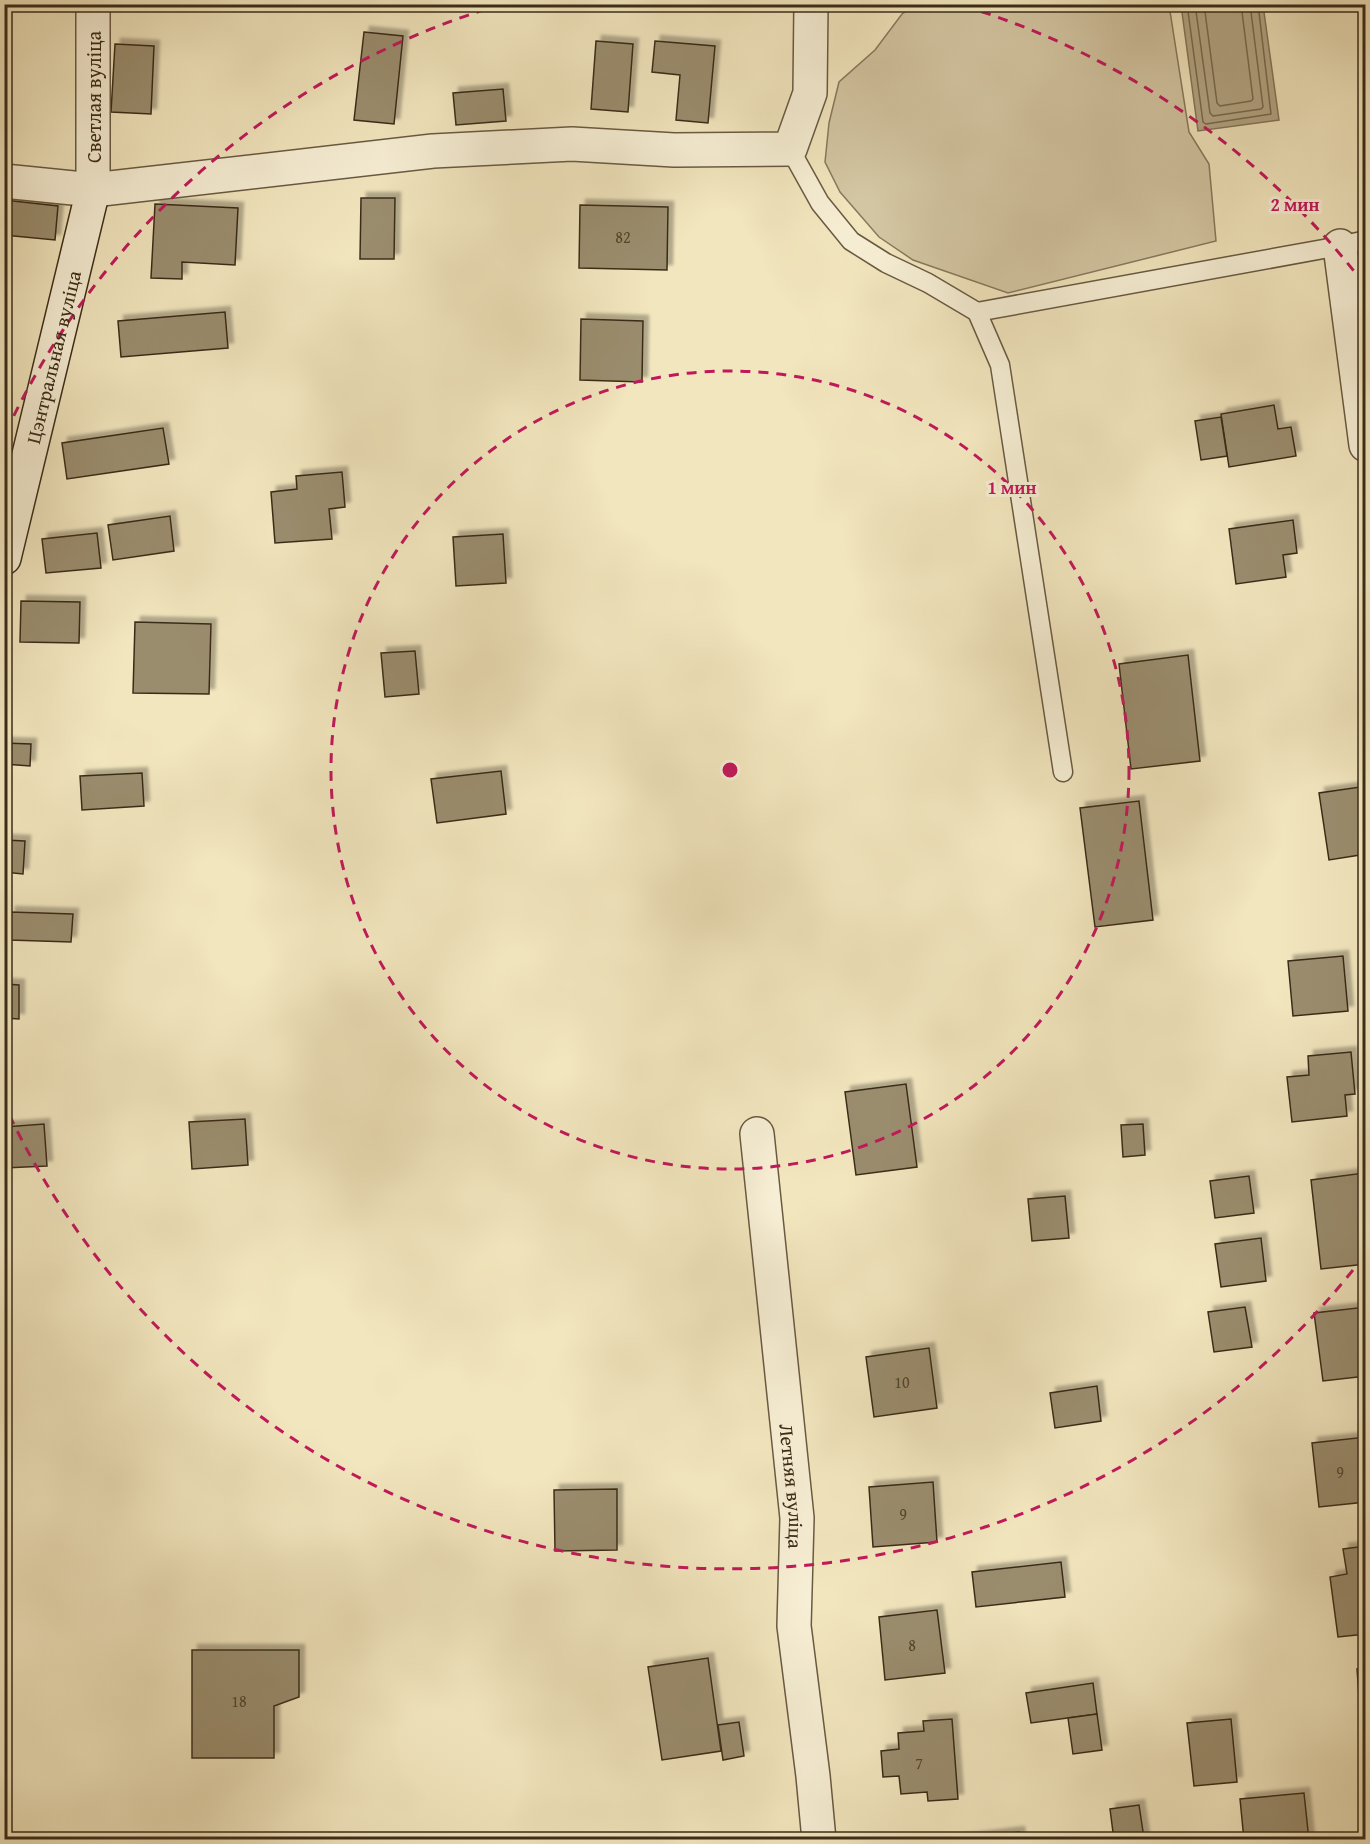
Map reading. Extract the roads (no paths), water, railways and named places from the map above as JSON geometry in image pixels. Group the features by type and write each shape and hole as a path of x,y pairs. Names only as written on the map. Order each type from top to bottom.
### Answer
{"street":[{"name":"Светлая вуліца","path":"93,4 93,190"},
{"path":"4,181 93,190 433,151 572,144 674,150 790,149 810,93 811,4"},
{"name":"Цэнтральная вуліца","path":"4,558 93,190"},
{"path":"1353,243 1365,445"},
{"name":"Летняя вуліца","path":"757,1134 797,1518 794,1626 819,1839"}],"lane":[{"path":"790,149 820,203 851,241 886,264 928,283 977,312 1000,365 1064,772"},
{"path":"977,312 1353,243"}],"water":[{"path":"1181,5 1263,5 1279,120 1198,131"}]}
